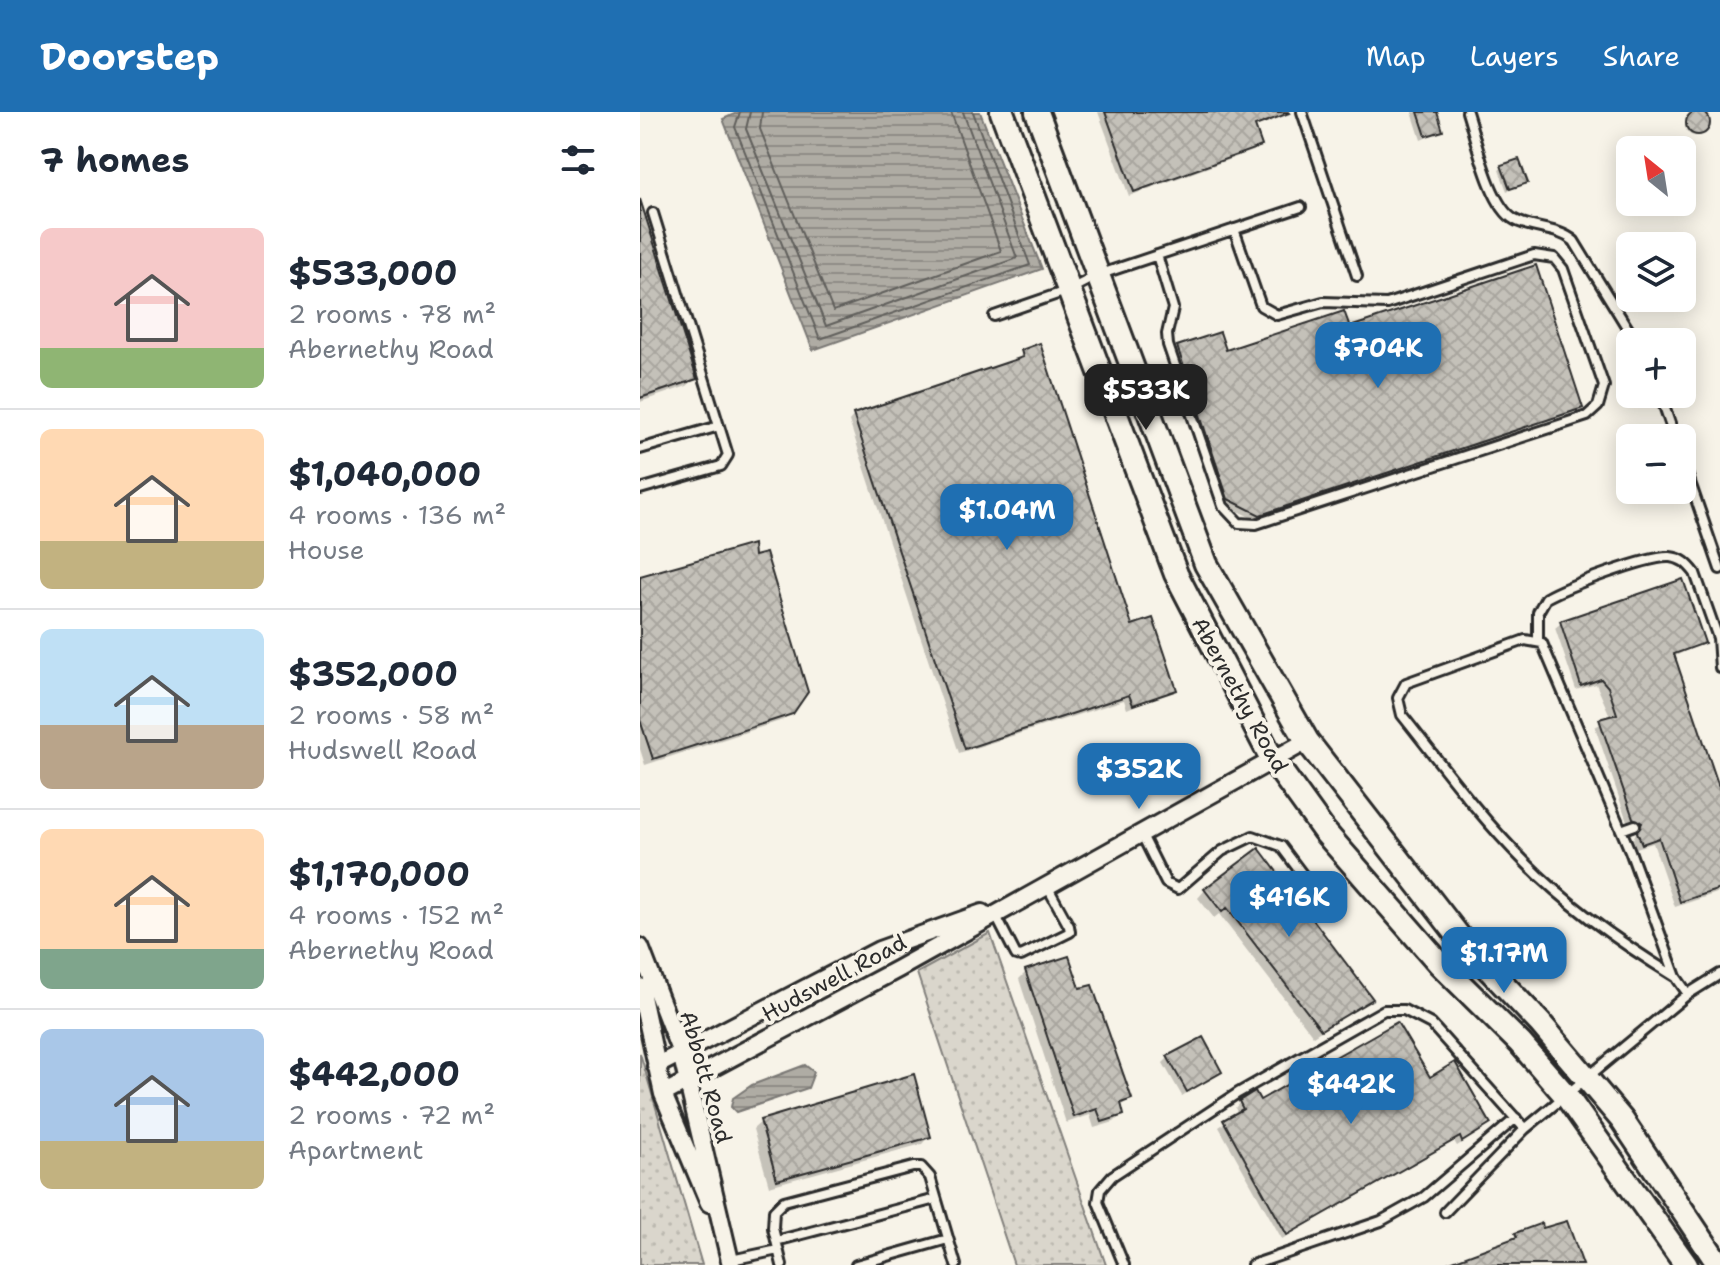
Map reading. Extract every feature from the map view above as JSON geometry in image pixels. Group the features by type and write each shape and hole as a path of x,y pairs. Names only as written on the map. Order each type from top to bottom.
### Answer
{"main road":[{"name":"Abernethy Road","path":"1002,112 1176,574 1272,759 1333,843 1440,964 1520,1043 1567,1097 1686,1265"},
{"name":"Abernethy Road","path":"1037,112 1206,564 1307,741 1464,943 1588,1078 1622,1120 1719,1265"}],"street":[{"name":"Hudswell Road","path":"663,1094 1307,741"},
{"name":"Hudswell Road","path":"656,1066 879,950 1025,897"},
{"name":"Abbott Road","path":"640,947 681,1053 730,1262"},
{"name":"Abbott Road","path":"640,987 663,1094 719,1222"}],"lane":[{"path":"1302,112 1357,276"},
{"path":"1467,112 1500,205 1518,221 1561,233 1574,241 1627,328"},
{"path":"994,316 1069,290 1098,275 1301,207"},
{"path":"640,489 721,466 728,455 653,213"},
{"path":"1157,255 1173,308 1167,334 1168,345 1223,506 1239,523 1256,524 1587,416 1603,399 1604,386 1563,269 1554,258 1534,255 1387,304 1323,302 1277,315 1261,306 1234,229"},
{"path":"640,449 719,426"},
{"path":"1696,500 1720,569"},
{"path":"1688,994 1676,977 1621,830 1547,649 1538,640 1538,612 1546,598 1649,559 1672,557 1689,565 1695,573 1718,638 1720,668"},
{"path":"1538,640 1525,640 1415,679 1400,690 1398,698 1402,715 1474,805 1527,864 1614,936 1676,977"},
{"path":"1621,830 1635,825"},
{"path":"1141,833 1166,883 1173,889 1178,889 1222,851 1253,836 1281,846 1311,886"},
{"path":"995,914 1016,955 1021,956 1070,932 1047,885"},
{"path":"1445,1212 1525,1129 1688,994 1720,974"},
{"path":"1124,1265 1098,1202 1100,1190 1112,1176 1216,1107 1384,1010 1404,1010 1431,1024 1525,1129"},
{"path":"1252,1265 1381,1221 1424,1197 1516,1118"},
{"path":"782,1265 774,1211 784,1201 921,1167 930,1177 956,1265"},
{"path":"730,1262 936,1199"},
{"path":"856,1265 948,1239"}],"shaded area":[{"path":"990,933 1106,1265 1014,1265 917,973"},
{"path":"640,1053 702,1265 640,1265"}],"water":[{"path":"739,112 980,112 1042,269 813,350 723,119"},
{"path":"805,1065 814,1072 808,1088 736,1112 731,1107 733,1098 752,1085"}],"building":[{"path":"1698,111 1707,114 1710,123 1707,132 1698,135 1689,132 1686,123 1689,114"},
{"path":"1105,112 1289,113 1255,126 1262,146 1134,192"},
{"path":"1418,112 1437,112 1443,131 1426,136"},
{"path":"1519,159 1528,183 1510,189 1501,165"},
{"path":"640,199 697,379 640,398"},
{"path":"1536,265 1583,408 1260,515 1228,499 1177,346 1220,332 1226,350 1344,311 1350,327"},
{"path":"1040,343 1132,625 1153,618 1177,690 1133,705 1129,695 965,749 853,414 1023,357 1021,350"},
{"path":"753,544 754,556 766,553 808,692 793,714 653,759 640,720 640,576"},
{"path":"1683,579 1705,643 1674,654 1720,790 1720,889 1680,902 1659,838 1642,844 1637,832 1642,823 1633,818 1599,719 1617,714 1608,687 1601,679 1581,686 1560,621"},
{"path":"1259,848 1373,999 1321,1030 1227,908 1222,912 1204,889"},
{"path":"1069,956 1080,988 1092,985 1132,1099 1121,1103 1124,1115 1102,1122 1097,1109 1074,1117 1025,970"},
{"path":"1397,1022 1430,1077 1455,1062 1491,1124 1462,1142 1460,1137 1287,1235 1223,1120 1243,1109 1239,1101 1255,1091 1260,1100"},
{"path":"1203,1037 1222,1072 1187,1092 1167,1056"},
{"path":"914,1074 931,1137 777,1180 760,1120"},
{"path":"1567,1221 1583,1265 1442,1265 1517,1237 1515,1233 1542,1223 1543,1228"}]}
